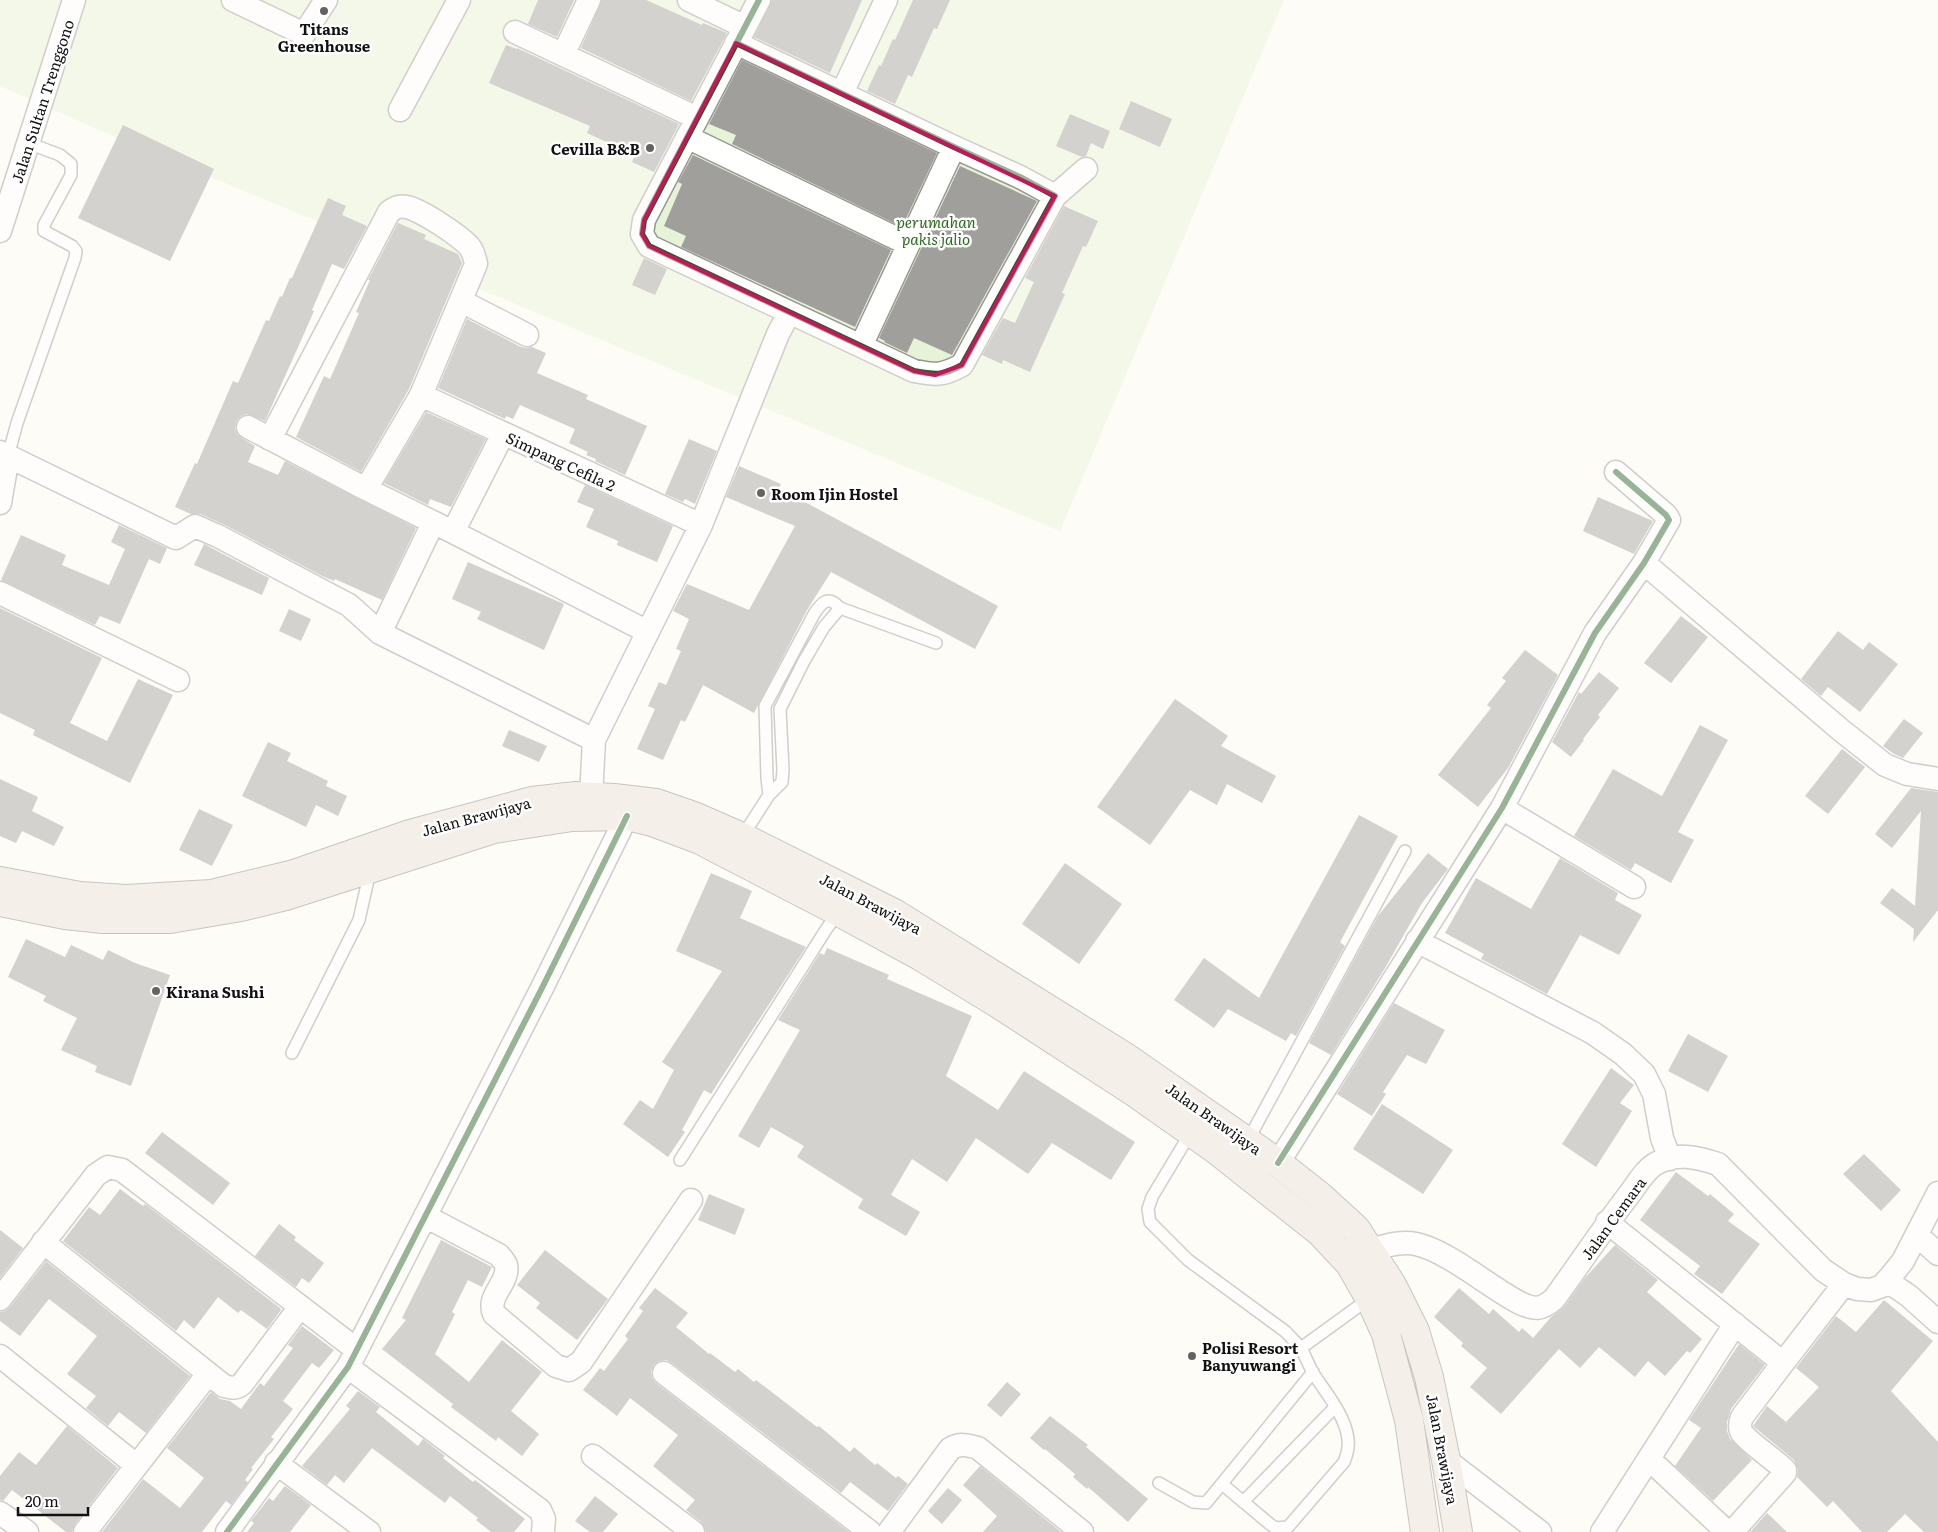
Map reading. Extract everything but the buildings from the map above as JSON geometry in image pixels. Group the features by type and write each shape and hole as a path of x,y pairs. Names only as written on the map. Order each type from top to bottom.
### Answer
{"highway":[{"name":"Jalan Brawijaya","path":"0,880 80,896 126,899 211,894 294,874 410,834 532,801 576,796 656,803 694,816 742,837 894,913 1127,1058 1282,1200 1320,1232 1359,1255"},
{"name":"Jalan Brawijaya","path":"0,902 65,916 103,919 170,919 286,896 494,829 572,817 627,816 652,822 700,840 920,956 997,1003 1134,1092 1198,1122 1247,1142 1278,1163 1321,1197 1356,1229 1359,1255 1381,1292 1415,1332 1429,1377 1458,1532"},
{"name":"Jalan Brawijaya","path":"1381,1292 1386,1334 1409,1420 1420,1528"}],"street":[{"name":"Jalan Sultan Trenggono","path":"0,231 74,0"},
{"path":"233,0 304,34 326,0"},
{"path":"563,55 589,0"},
{"path":"689,0 740,35 842,93 1020,177 1055,196"},
{"path":"759,0 644,220 642,234 650,246 914,371 935,375 950,372 962,366 1055,196 1086,169"},
{"path":"842,93 886,0"},
{"path":"400,110 455,2"},
{"path":"515,32 563,55 692,128 908,244"},
{"path":"861,346 954,147"},
{"path":"270,439 388,212 395,207 406,206 418,210 471,248 476,264 421,395 366,489"},
{"path":"461,301 527,335"},
{"path":"591,797 594,740 702,525 775,343 789,313"},
{"name":"Simpang Cefila 2","path":"421,395 702,525"},
{"path":"248,427 648,632"},
{"path":"380,633 443,527 503,434"},
{"path":"0,503 4,454 176,538 195,526 218,536 350,605 380,633 594,740"},
{"path":"1278,1163 1502,808 1601,625 1644,563 1669,520 1666,515 1616,472"},
{"path":"1644,563 1842,731 1885,765 1907,774 1938,778"},
{"path":"0,593 178,680"},
{"path":"1502,808 1634,887"},
{"path":"227,1532 352,1359 542,988 627,816"},
{"path":"1417,941 1593,1033 1623,1054 1644,1074 1654,1094 1662,1138 1670,1159"},
{"name":"Jalan Cemara","path":"1359,1255 1394,1245 1415,1244 1438,1252 1506,1296 1532,1309 1545,1306 1554,1299 1644,1174 1655,1164 1683,1156 1697,1157 1718,1164 1823,1270 1844,1284 1871,1290 1882,1286 1894,1272"},
{"path":"0,1299 96,1175 108,1168 122,1170 300,1308 352,1359 540,1510 544,1519 543,1532"},
{"path":"1938,1193 1894,1272 1915,1301 1938,1322"},
{"path":"425,1216 499,1255 506,1264 505,1274 493,1298 492,1310 494,1314 556,1366 569,1370 581,1362 691,1200"},
{"path":"1608,1222 1783,1363"},
{"path":"1916,1235 1938,1254"},
{"path":"43,1242 208,1374 224,1386 230,1388 238,1387 300,1308"},
{"path":"1649,1458 1726,1531 1732,1532 1785,1473 1785,1470 1740,1432 1742,1417 1844,1284"},
{"path":"1602,1532 1735,1324"},
{"path":"0,1356 136,1465"},
{"path":"664,1373 870,1532"},
{"path":"85,1532 208,1374"},
{"path":"899,1528 950,1449 955,1446 968,1445 978,1448 1082,1532"},
{"path":"593,1456 693,1532"},
{"path":"1446,1460 1540,1532"},
{"path":"276,1463 369,1532"},
{"path":"0,1513 27,1532"}],"lane":[{"path":"4,454 17,423 76,251 72,246 44,232 44,224 71,175 71,164 60,155 28,143"},
{"path":"769,795 765,706 821,604 831,601 840,608 936,643"},
{"path":"742,837 769,795 782,782 780,709 824,627 840,608"},
{"path":"798,643 811,649"},
{"path":"1247,1142 1405,851"},
{"path":"292,1053 360,920 370,869"},
{"path":"680,1160 839,912"},
{"path":"1198,1122 1152,1197 1148,1209 1150,1222 1188,1260 1286,1332 1301,1348 1313,1372 1336,1407 1346,1428 1348,1440 1348,1452 1344,1462 1288,1527 1276,1528 1271,1525 1222,1484"},
{"path":"1301,1348 1381,1292"},
{"path":"1159,1483 1193,1502 1206,1503 1313,1372"},
{"path":"1243,1502 1336,1407"}],"highlighted area":[{"path":"736,43 1055,196 962,365 935,375 914,371 649,246 642,234 644,220"}],"green space":[{"name":"perumahan pakis jalio","path":"0,0 1284,0 1060,531 117,138 0,86"}],"cycle path":[{"path":"736,43 954,147 1020,177 1055,196 962,365 939,374 914,371 649,246 642,234 644,220 759,0"},
{"path":"1278,1163 1502,808 1595,633 1644,563 1669,520 1666,515 1616,472"},
{"path":"227,1532 348,1367 542,988 627,816"}],"place":[{"name":"Titans Greenhouse","path":"324,11"},
{"name":"Cevilla B&B","path":"650,148"},
{"name":"Room Ijin Hostel","path":"761,493"},
{"name":"Kirana Sushi","path":"156,991"},
{"name":"Polisi Resort Banyuwangi","path":"1192,1356"}]}
